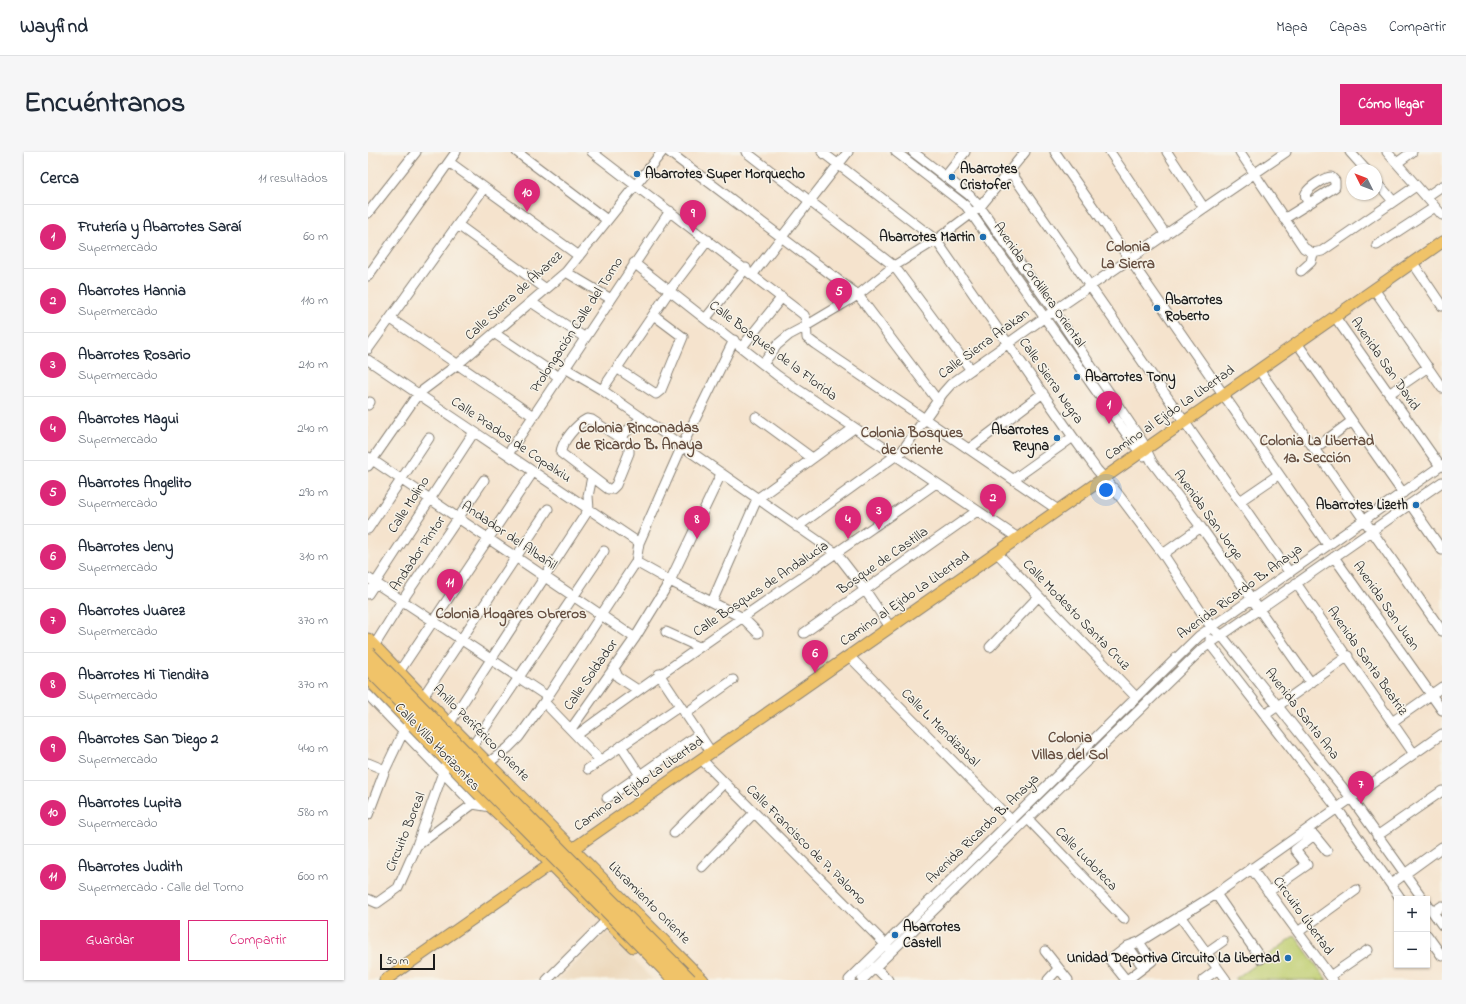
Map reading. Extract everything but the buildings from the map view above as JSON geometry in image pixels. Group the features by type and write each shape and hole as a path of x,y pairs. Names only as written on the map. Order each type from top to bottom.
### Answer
{"highway":[{"name":"Anillo Periférico Oriente","path":"370,646 560,857"},
{"path":"368,668 560,857 675,980"},
{"name":"Libramiento Oriente","path":"560,857 690,980"}],"main road":[{"name":"Camino al Ejido La Libertad","path":"385,980 1442,242"},
{"name":"Anillo Periférico Oriente","path":"370,646 399,672 556,832 560,857"},
{"path":"368,679 448,761 491,808 537,850 560,857 607,921 666,980"},
{"name":"Libramiento Oriente","path":"560,857 625,901 703,980"}],"street":[{"path":"368,213 416,152"},
{"path":"368,276 456,152"},
{"path":"517,152 607,220"},
{"path":"592,152 750,271 804,315 806,320 807,338 1058,510"},
{"name":"Calle Sierra de Álvarez","path":"369,461 418,394 458,364 566,272 662,152"},
{"path":"669,152 858,295 938,401"},
{"path":"746,152 894,266 971,370"},
{"path":"822,152 838,165"},
{"path":"706,318 783,238 848,152"},
{"name":"Avenida Cordillera Oriental","path":"896,152 961,201 972,214 1143,451"},
{"name":"Avenida Cordillera Oriental","path":"912,152 974,200 980,207 1054,311 1143,451"},
{"path":"945,177 965,152"},
{"path":"763,364 783,339 858,295 894,266 936,240 972,214 980,207 1025,152"},
{"path":"1055,152 1129,261 1328,545"},
{"path":"1110,152 1166,235"},
{"path":"1167,152 1204,208"},
{"path":"1240,152 1304,248 1313,253 1322,251 1416,186"},
{"name":"Calle Sierra Arakan","path":"797,527 896,456 908,444 951,384 1045,317 1129,261 1286,152"},
{"path":"1350,152 1361,164"},
{"path":"1387,152 1442,215"},
{"path":"1397,163 1412,152"},
{"path":"449,162 578,256"},
{"name":"Calle Sierra Negra","path":"838,165 936,240 1073,437 1104,478"},
{"path":"1010,171 1289,572"},
{"path":"1426,197 1442,186"},
{"path":"368,349 484,188"},
{"path":"1382,188 1393,201"},
{"path":"1284,219 1308,203"},
{"path":"1377,246 1435,206"},
{"name":"Prolongación Calle del Torno","path":"508,454 584,337 670,211"},
{"path":"458,225 546,289"},
{"path":"602,390 655,316 670,290 708,240"},
{"path":"1301,271 1311,262 1313,253"},
{"name":"Calle Bosques de la Florida","path":"634,263 763,364 854,428 1018,538"},
{"path":"1413,263 1442,306"},
{"path":"566,272 611,299"},
{"path":"1374,290 1442,388"},
{"path":"742,347 782,296"},
{"path":"531,302 584,337"},
{"path":"618,369 656,394 661,390 683,337 655,316"},
{"name":"Avenida San David","path":"1335,317 1441,466"},
{"path":"391,319 533,416"},
{"path":"494,333 559,377"},
{"path":"488,763 514,742 546,700 636,562 639,543 682,446 734,340"},
{"path":"1297,343 1403,493"},
{"name":"Calle Prados de Copalxiu","path":"368,360 639,543"},
{"path":"1389,394 1428,367"},
{"path":"565,368 602,390 837,554 865,590 890,627"},
{"path":"1259,370 1442,631"},
{"path":"969,449 1043,393"},
{"path":"756,417 812,458"},
{"path":"619,438 642,418"},
{"path":"587,419 592,420 629,444 630,449 616,485 612,489 608,489 592,477 564,457 561,453 561,447 581,422 587,419"},
{"path":"1314,449 1352,421"},
{"path":"712,602 757,499 854,428"},
{"name":"Calle Molino","path":"368,594 372,581 430,499 474,432"},
{"path":"1014,479 1073,437"},
{"path":"368,529 429,438"},
{"name":"Avenida San Jorge","path":"1143,451 1201,527 1311,683"},
{"name":"Andador del Albañil","path":"369,461 402,480 635,638"},
{"name":"Avenida Ricardo B. Anaya","path":"949,889 1012,821 1186,648 1211,627 1441,466"},
{"path":"399,672 533,472"},
{"name":"Calle Soldador","path":"574,732 670,581 721,474"},
{"path":"1240,500 1278,475"},
{"path":"449,724 589,509 588,496 592,477"},
{"name":"Avenida Santa Ana","path":"1104,478 1116,490 1163,554 1211,627 1222,636 1351,798 1422,896"},
{"name":"Andador Pintor","path":"370,646 459,519 484,480"},
{"name":"Avenida Ricardo B. Anaya","path":"849,980 888,948 949,889 1028,819 1196,655 1296,583 1442,482"},
{"name":"Calle Bosques de Andalucía","path":"574,732 837,554 936,483"},
{"path":"1410,504 1442,550"},
{"path":"423,697 548,509"},
{"name":"Bosque de Castilla","path":"804,633 977,511"},
{"path":"1163,554 1201,527"},
{"path":"472,747 517,678 604,551"},
{"name":"Calle Modesto Santa Cruz","path":"996,553 1136,697"},
{"name":"Avenida San Juan","path":"1334,557 1442,710"},
{"path":"636,562 743,618 758,633"},
{"path":"372,581 432,621 461,638 546,700 600,760"},
{"name":"Avenida Santa Beatriz","path":"1296,583 1348,656 1414,754"},
{"path":"990,647 1038,597"},
{"path":"1211,627 1210,644 1337,808 1399,896"},
{"path":"666,632 699,647"},
{"name":"Calle L. Mendizabal","path":"849,656 1012,821"},
{"path":"1265,715 1348,656"},
{"path":"614,668 618,677 638,690"},
{"path":"659,674 711,752"},
{"path":"588,769 621,746 733,680"},
{"path":"1392,722 1442,687"},
{"name":"Calle Villa Horizontes","path":"368,695 473,804 491,808"},
{"path":"368,815 385,770 402,732 410,723"},
{"path":"607,798 699,734"},
{"path":"1138,942 1152,961 1127,980 1110,960 1128,946 1138,942 1216,894 1442,734"},
{"path":"621,746 640,775"},
{"name":"Calle Francisco de P. Palomo","path":"701,759 888,948"},
{"name":"Circuito Boreal","path":"372,901 398,888 417,846 448,761"},
{"path":"368,763 385,770"},
{"path":"674,833 724,783"},
{"path":"1377,836 1442,791"},
{"path":"417,846 473,804"},
{"path":"702,866 754,813"},
{"name":"Calle Ludoteca","path":"1028,819 1124,919"},
{"path":"537,850 542,851 551,846 554,842 556,832"},
{"path":"1268,892 1307,865 1295,850 1314,835 1327,852"},
{"path":"1391,884 1442,848"},
{"name":"Circuito Libertad","path":"1251,868 1332,978"},
{"path":"1298,932 1356,890"},
{"path":"1216,894 1261,959"},
{"path":"547,980 607,921 625,901"},
{"path":"1433,912 1442,906"},
{"path":"1430,908 1442,925"},
{"path":"1180,916 1226,980"},
{"path":"628,941 629,934 636,926 640,924 650,926"},
{"path":"1430,939 1442,956"},
{"path":"1206,953 1223,941"},
{"path":"1128,946 1143,967"},
{"name":"Avenida Ricardo B. Anaya","path":"862,980 875,967 888,948"},
{"path":"1332,978 1368,950"},
{"path":"1045,951 1068,980"},
{"path":"875,967 888,980"},
{"path":"1048,980 1058,969"},
{"path":"1204,980 1218,969"}],"shaded area":[{"path":"608,932 653,980 558,980"}],"green space":[{"name":"Unidad Deportiva Circuito La Libertad","path":"1295,936 1327,980 1235,979"}],"place":[{"name":"Abarrotes Super Morquecho","path":"637,174"},
{"name":"Abarrotes Cristofer","path":"952,177"},
{"name":"Abarrotes Lupita","path":"527,212"},
{"name":"Abarrotes San Diego 2","path":"693,233"},
{"name":"Abarrotes Martin","path":"983,237"},
{"name":"Abarrotes Roberto","path":"1157,308"},
{"name":"Abarrotes Angelito","path":"839,311"},
{"name":"Abarrotes Tony","path":"1077,377"},
{"name":"Frutería y Abarrotes Saraí","path":"1109,424"},
{"name":"Abarrotes Reyna","path":"1057,438"},
{"name":"Abarrotes Lizeth","path":"1416,505"},
{"name":"Abarrotes Hannia","path":"993,517"},
{"name":"Abarrotes Rosario","path":"879,530"},
{"name":"Abarrotes Mi Tiendita","path":"697,539"},
{"name":"Abarrotes Magui","path":"848,539"},
{"name":"Abarrotes Judith","path":"450,602"},
{"name":"Abarrotes Jeny","path":"815,673"},
{"name":"Abarrotes Juarez","path":"1361,804"},
{"name":"Abarrotes Castell","path":"895,935"},
{"name":"Unidad Deportiva Circuito La Libertad","path":"1288,958"}],"district":[{"name":"Colonia La Sierra","path":"1128,256"},
{"name":"Colonia Rinconadas de Ricardo B. Anaya","path":"639,436"},
{"name":"Colonia Bosques de Oriente","path":"912,442"},
{"name":"Colonia La Libertad 1a. Sección","path":"1317,450"},
{"name":"Colonia Hogares Obreros","path":"511,614"},
{"name":"Colonia Villas del Sol","path":"1070,746"}]}
